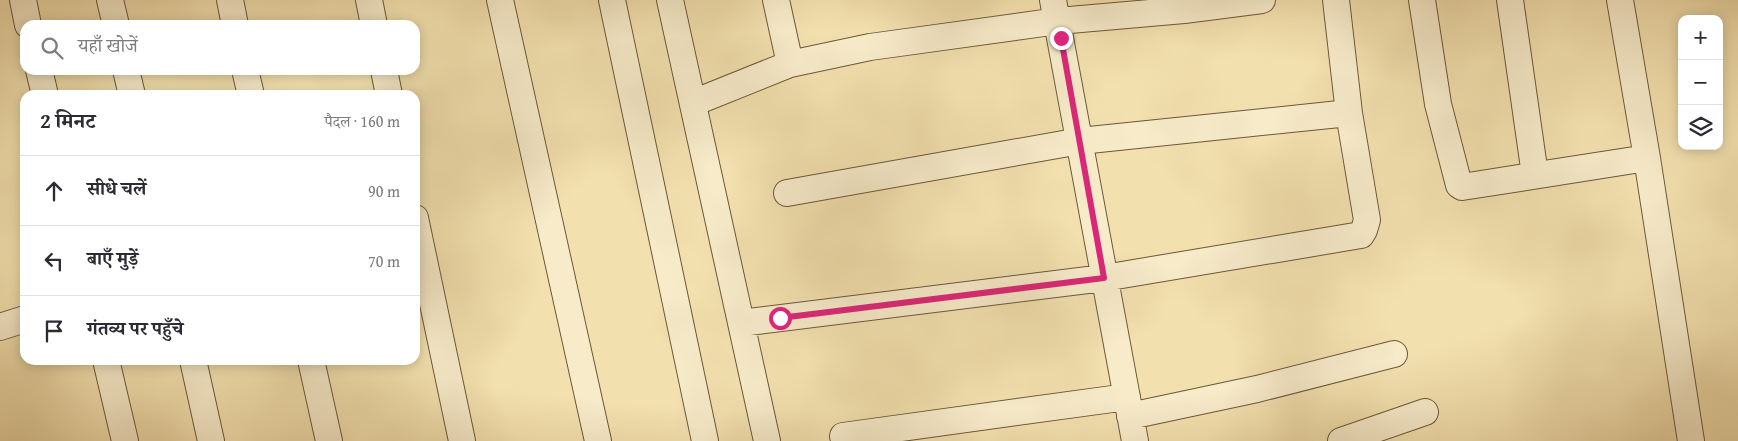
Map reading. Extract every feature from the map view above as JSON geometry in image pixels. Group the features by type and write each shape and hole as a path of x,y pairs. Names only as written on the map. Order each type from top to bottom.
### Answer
{"street":[{"path":"22,0 27,20"},
{"path":"110,0 115,20"},
{"path":"230,0 234,20"},
{"path":"369,0 373,20"},
{"path":"500,0 598,441"},
{"path":"612,0 704,441"},
{"path":"670,0 767,441"},
{"path":"776,0 790,64"},
{"path":"693,103 790,64 1055,10 1262,0"},
{"path":"741,323 1104,278 1361,235 1367,220 1349,113 1336,0"},
{"path":"1422,0 1438,104 1458,185 1462,186 1647,158"},
{"path":"1510,0 1535,175"},
{"path":"1620,0 1647,158 1691,441"},
{"path":"1055,10 1131,418"},
{"path":"40,75 44,90"},
{"path":"127,75 131,90"},
{"path":"246,75 250,90"},
{"path":"385,75 388,90"},
{"path":"787,193 1080,141 1349,113"},
{"path":"420,242 462,441"},
{"path":"0,327 20,321"},
{"path":"843,436 1131,418 1257,389 1394,354"},
{"path":"107,365 125,441"},
{"path":"194,365 211,441"},
{"path":"312,365 329,441"},
{"path":"1341,441 1425,412"}],"route":[{"path":"780,318 1104,278 1061,38"}]}
